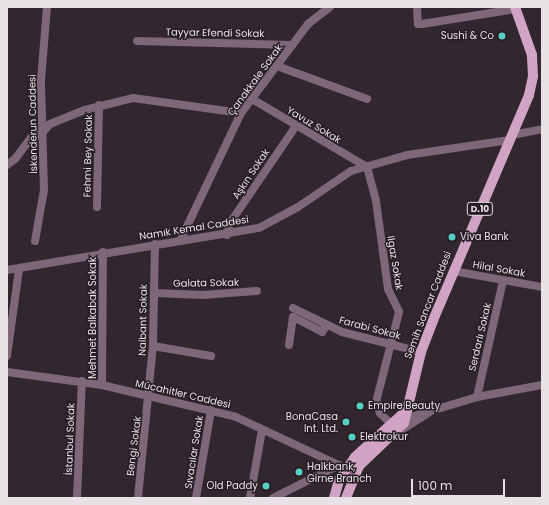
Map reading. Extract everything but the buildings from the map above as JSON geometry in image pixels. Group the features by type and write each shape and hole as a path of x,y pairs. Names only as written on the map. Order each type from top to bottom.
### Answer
{"main road":[{"name":"Semih Sancar Caddesi","path":"406,415 421,352 453,271 511,138 533,76 532,55 515,8"},
{"path":"346,498 359,466 406,415"},
{"path":"334,497 342,467 394,427"}],"street":[{"name":"İskenderun Caddesi","path":"36,241 44,190 41,80 47,7"},
{"name":"Çanakkale Sokak","path":"180,241 241,113 310,21 330,7"},
{"path":"417,7 418,24 515,8"},
{"name":"Tayyar Efendi Sokak","path":"137,41 292,45"},
{"path":"277,66 367,99"},
{"path":"7,165 15,159 31,138 42,133 50,124 99,105 117,100 148,98 241,113"},
{"name":"Yavuz Sokak","path":"252,99 367,167"},
{"name":"Fehmi Bey Sokak","path":"97,208 99,105"},
{"name":"Aşkın Sokak","path":"227,235 230,223 296,126"},
{"name":"Namık Kemal Caddesi","path":"7,270 18,270 103,252 227,235 259,228 298,207 337,178 367,167 407,155 511,138 542,129"},
{"name":"Ilgaz Sokak","path":"367,167 376,201 388,289 399,312 393,344 376,402 380,413 394,427"},
{"name":"Nalbant Sokak","path":"150,397 153,346 155,244"},
{"name":"Mehmet Balkabak Sokak","path":"102,385 103,252"},
{"path":"7,356 18,270"},
{"name":"Hilal Sokak","path":"453,271 542,287"},
{"name":"Serdarlı Sokak","path":"477,397 503,281"},
{"name":"Galata Sokak","path":"154,293 203,295 257,291"},
{"name":"Farabi Sokak","path":"294,308 326,326 358,337 393,344 421,352"},
{"path":"289,345 293,317 322,332 326,326"},
{"path":"153,346 211,356"},
{"name":"Mücahitler Caddesi","path":"7,372 82,381 236,417 342,467"},
{"name":"İstanbul Sokak","path":"77,498 82,381"},
{"path":"406,415 542,382"},
{"name":"Bengi Sokak","path":"138,498 150,397"},
{"path":"394,427 434,409"},
{"name":"Sıvacılar Sokak","path":"196,498 211,410"},
{"path":"250,498 262,430"},
{"path":"273,498 342,467"}],"place":[{"name":"Sushi & Co","path":"502,36"},
{"name":"Viva Bank","path":"452,237"},
{"name":"Empire Beauty","path":"360,406"},
{"name":"BonaCasa Int. Ltd.","path":"346,422"},
{"name":"Elektrokur","path":"352,437"},
{"name":"Halkbank, Girne Branch","path":"299,472"},
{"name":"Old Paddy","path":"266,486"}]}
